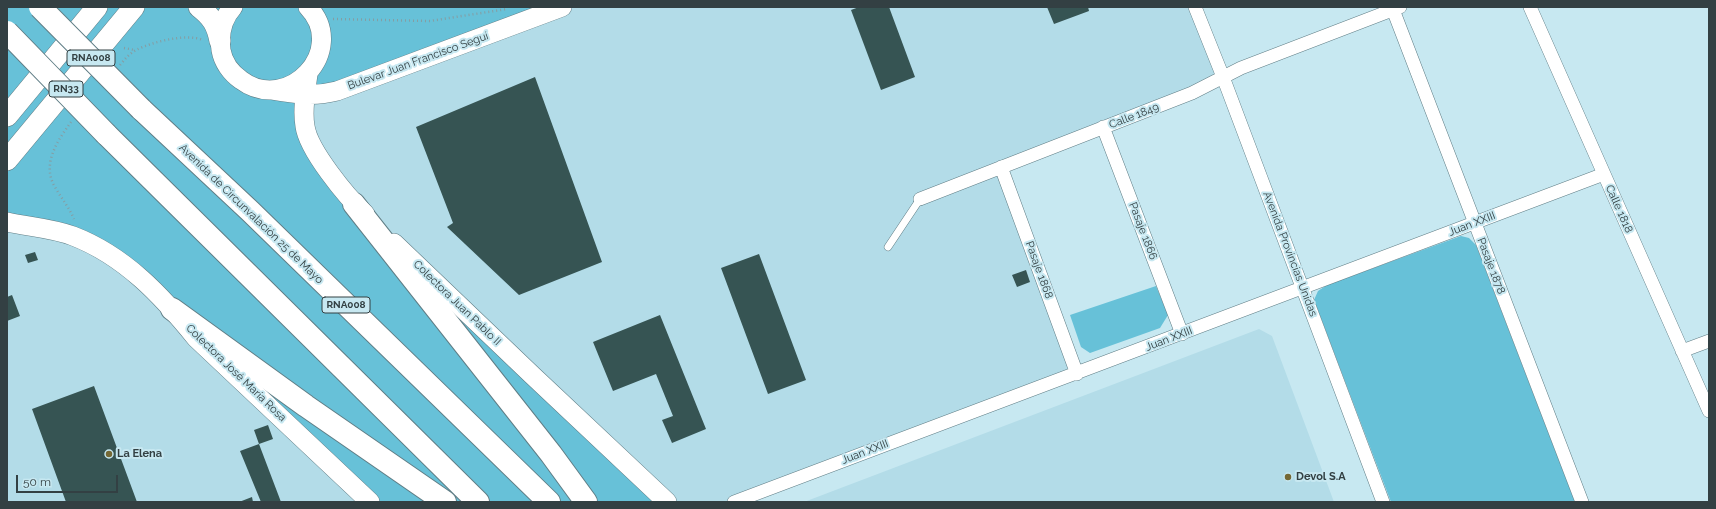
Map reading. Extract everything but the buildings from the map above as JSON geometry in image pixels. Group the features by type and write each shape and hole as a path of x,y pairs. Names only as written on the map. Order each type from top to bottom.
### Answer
{"highway":[{"name":"Avenida de Circunvalación 25 de Mayo","path":"40,7 141,109 250,211 549,502"},
{"path":"7,32 106,134 478,502"},
{"path":"354,204 551,454 586,502"},
{"path":"172,309 306,406 444,502"}],"main road":[{"name":"RN33","path":"7,116 97,7"},
{"path":"129,13 142,7"},
{"path":"199,7 209,14 216,24 221,48"},
{"path":"221,48 221,30 225,19 233,7"},
{"name":"Bulevar Juan Francisco Seguí","path":"221,48 232,71 246,84 258,89 306,96 323,95 363,83 562,7"},
{"name":"RN33","path":"7,160 129,13"},
{"path":"271,90 285,88 298,83 308,74 317,58 321,41 312,13"},
{"name":"Colectora Juan Pablo II","path":"308,74 305,126 310,144 354,204 532,375 668,502"},
{"name":"Colectora José María Rosa","path":"7,222 72,236 102,250 134,271 172,309 196,338 370,502"}],"street":[{"name":"Avenida Provincias Unidas","path":"1195,7 1223,77 1383,502"},
{"name":"Calle 1818","path":"1530,7 1709,410"},
{"name":"Calle 1849","path":"920,199 1192,93 1241,68 1395,8"},
{"name":"Pasaje 1878","path":"1395,8 1475,223 1582,502"},
{"name":"Pasaje 1866","path":"1103,127 1182,334"},
{"name":"Pasaje 1868","path":"1001,167 1077,374"},
{"name":"Juan XXIII","path":"734,502 967,413 1077,374 1604,174"},
{"path":"1682,351 1709,341"}],"lane":[{"name":"Calle 1849","path":"888,247 920,199"}],"path":[{"name":"Bulevar Juan Francisco Seguí","path":"312,13 430,21 474,16 513,7"},
{"path":"117,68 136,50 166,40 197,37 221,48"},
{"path":"124,48 136,50"},
{"path":"72,236 75,221 70,208 54,186 50,167 52,154 60,138 76,116"}],"shaded area":[{"path":"7,7 562,7 306,96 305,126 354,204 667,502 370,502 102,250 7,222"},
{"path":"562,7 1195,7 1223,77 1001,167 1077,374 734,502 667,502 354,204 310,144 306,96"},
{"path":"7,222 102,250 370,502 7,502"},
{"path":"1461,236 1469,238 1476,245 1575,502 1391,502 1314,300 1318,291 1327,285"},
{"path":"1156,286 1168,315 1160,328 1090,353 1081,347 1070,315"},
{"path":"1259,329 1272,336 1334,502 804,502"}],"place":[{"name":"La Elena","path":"109,454"},
{"name":"Devol S.A","path":"1288,477"}]}
